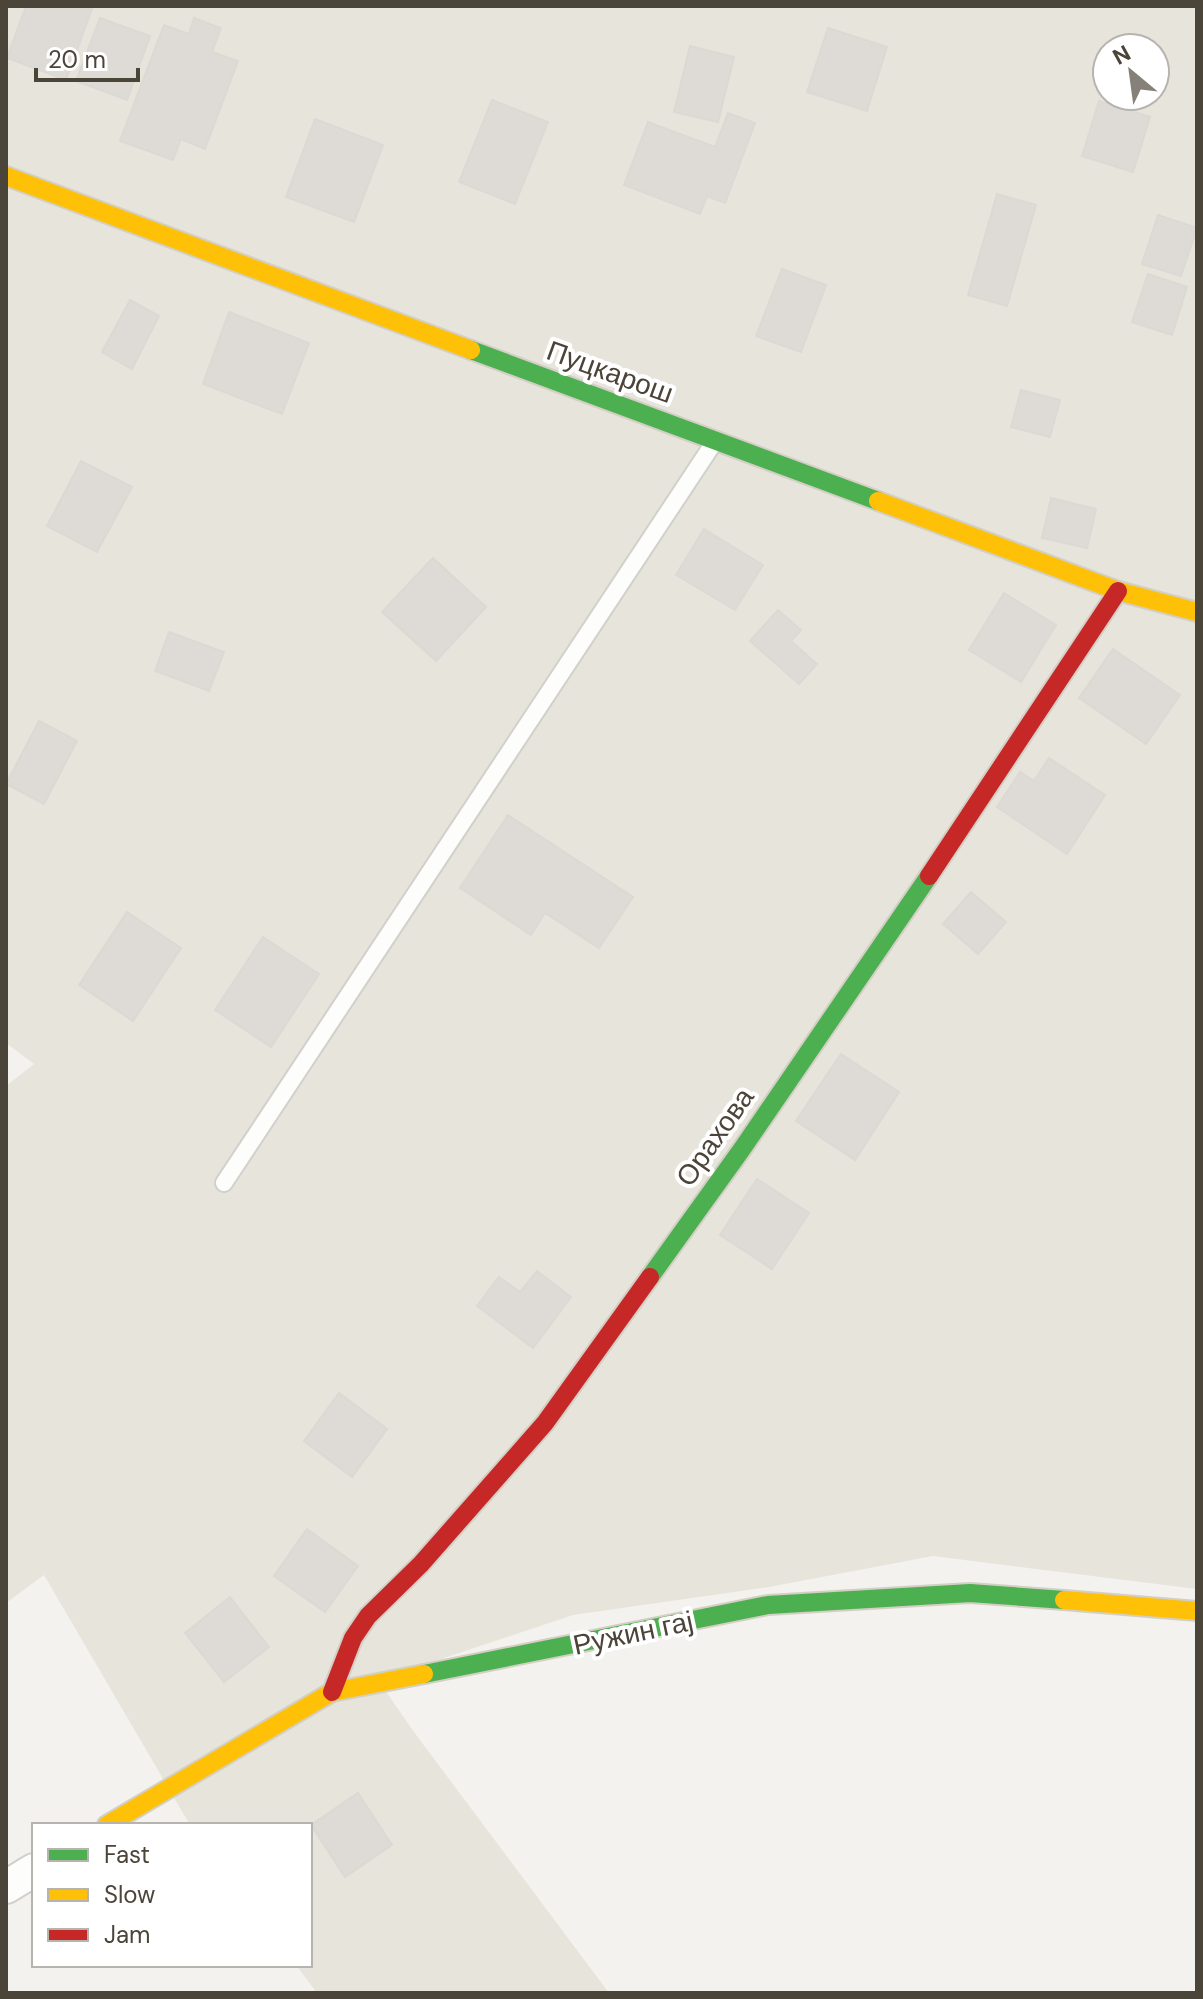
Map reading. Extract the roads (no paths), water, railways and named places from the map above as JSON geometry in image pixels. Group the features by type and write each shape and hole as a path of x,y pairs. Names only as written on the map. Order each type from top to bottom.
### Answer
{"street":[{"name":"Пуцкарош","path":"6,176 1118,591 1197,612"},
{"name":"Орахова","path":"332,1692 353,1638 368,1616 411,1574 545,1423 733,1162 908,908 1118,591"},
{"name":"Ружин гај","path":"110,1823 332,1692 768,1605 970,1593 1197,1611"},
{"path":"6,1887 32,1871"}],"lane":[{"path":"224,1183 715,441"}]}
